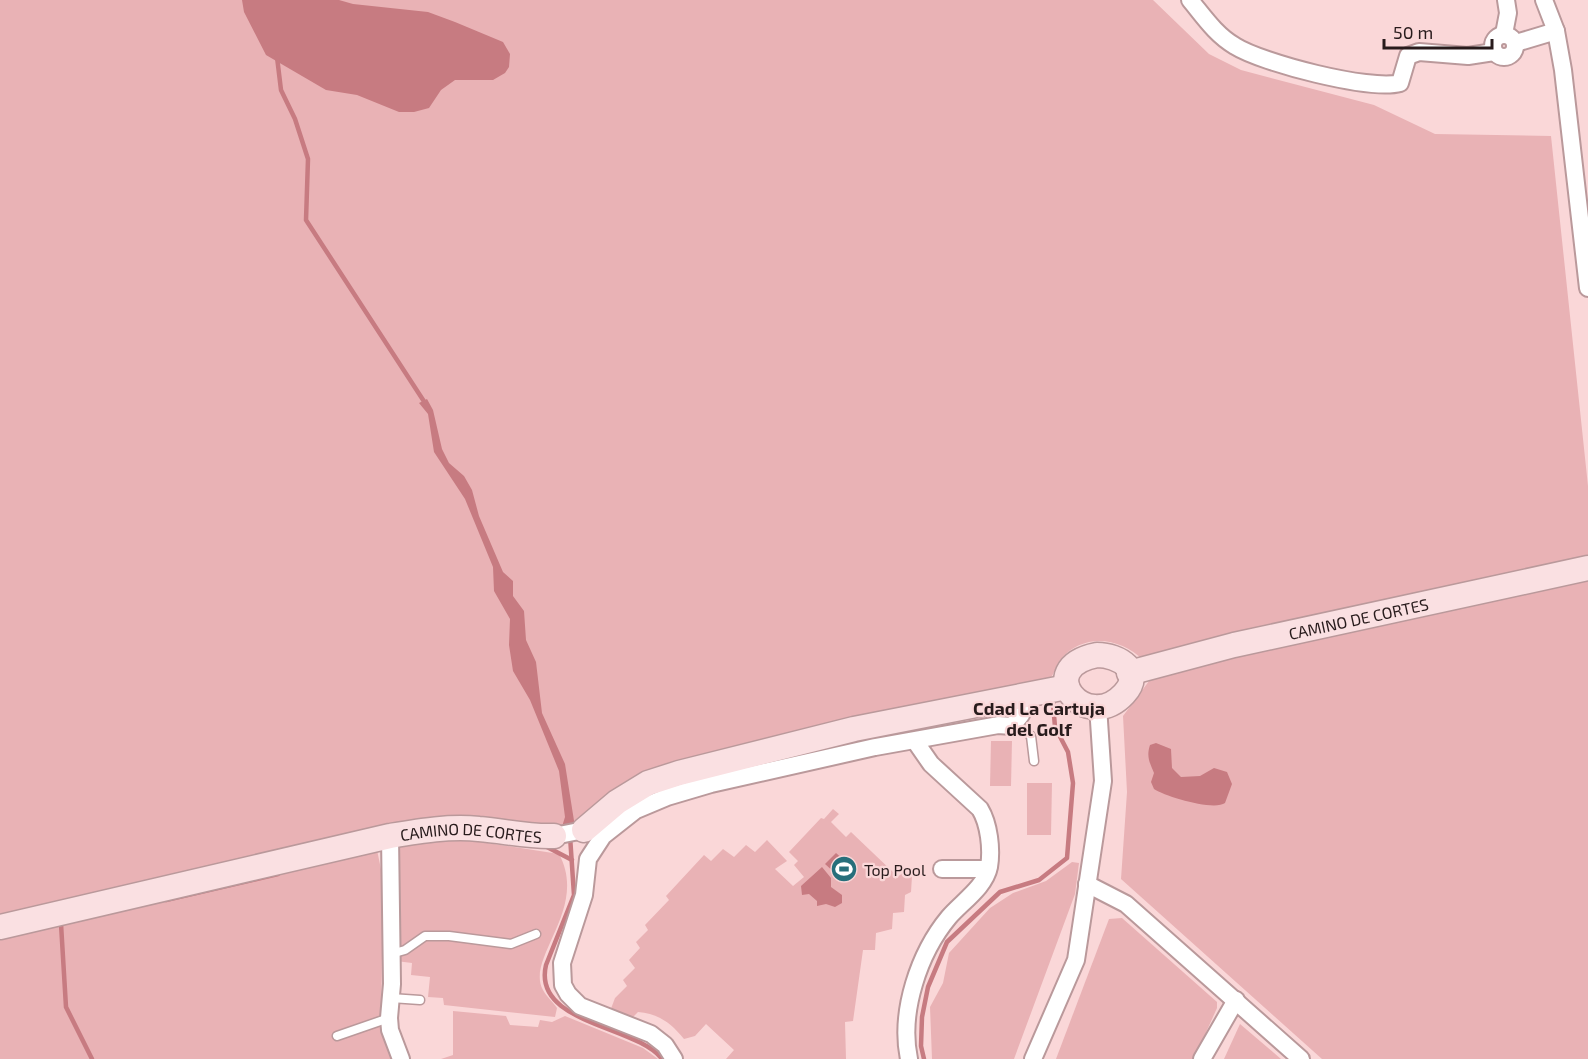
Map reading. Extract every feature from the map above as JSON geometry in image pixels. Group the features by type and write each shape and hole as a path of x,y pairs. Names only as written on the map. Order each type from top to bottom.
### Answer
{"street":[{"path":"1190,0 1217,33 1236,47 1268,62 1358,81 1394,85 1400,83 1408,56 1419,52 1468,56 1494,52 1499,56 1509,56 1514,52 1510,39 1506,0"},
{"path":"1544,0 1556,31 1570,126 1588,288"},
{"path":"1510,39 1556,31"},
{"name":"CAMINO DE CORTES","path":"1130,673 1234,645 1588,568"},
{"path":"1112,655 1123,660 1130,673 1128,690 1119,700 1098,706 1082,705 1071,698 1067,687 1067,675 1073,665 1084,657 1112,655"},
{"name":"CAMINO DE CORTES","path":"0,927 390,836 433,829 476,828 526,837 554,836 584,830 616,802 648,783 680,773 854,729 1019,708 1067,687"},
{"path":"1033,1059 1076,960 1103,781 1098,706"},
{"path":"674,1059 664,1045 651,1034 580,1006 563,985 562,963 584,895 588,859 595,845 636,810 667,797 711,784 875,747 998,725 1007,728 1019,708"},
{"path":"909,1059 906,1019 927,950 948,918 980,885 988,869 988,829 980,809 932,764 915,741"},
{"path":"390,836 391,998 389,1018 390,1029 401,1059"},
{"path":"942,869 988,869"},
{"path":"1087,884 1126,904 1301,1059"},
{"path":"1202,1059 1236,1000"}],"lane":[{"path":"1019,708 1031,736 1034,760"},
{"path":"390,954 405,950 425,936 511,944 536,934"},
{"path":"391,998 420,1000"},
{"path":"337,1036 389,1018"}],"shaded area":[{"path":"0,0 1153,0 1209,54 1241,70 1374,105 1435,134 1551,136 1588,486 1588,561 1143,660 1124,647 1113,643 1091,642 1070,650 1058,663 1050,679 1043,685 652,775 575,827 415,823 0,914"},
{"path":"242,0 339,0 353,4 428,12 503,42 510,54 509,67 505,73 493,80 455,80 441,90 429,108 414,112 399,112 357,95 326,90 266,55 244,12"},
{"path":"427,399 433,410 442,449 449,463 464,476 472,490 479,516 503,572 513,581 513,596 524,611 526,640 536,662 542,713 565,764 575,827 561,830 565,817 559,771 530,700 513,671 509,645 510,619 494,591 493,567 465,499 434,452 428,414 419,403"},
{"path":"1588,576 1588,1059 1322,1059 1121,879 1127,792 1123,716 1155,673"},
{"path":"991,741 1012,741 1011,786 990,786"},
{"path":"1156,743 1171,749 1172,768 1181,777 1200,776 1214,768 1227,772 1232,784 1225,803 1201,804 1179,799 1154,789 1151,782 1154,773 1148,753 1150,745"},
{"path":"1027,783 1052,783 1051,835 1027,835"},
{"path":"833,809 839,814 831,822 846,837 851,832 894,873 895,879 905,871 912,876 911,892 905,895 904,912 893,913 892,929 876,933 875,950 863,950 853,1021 845,1022 846,1059 726,1059 734,1050 706,1024 695,1036 684,1039 669,1024 652,1015 638,1012 629,1021 609,1014 615,998 627,986 623,980 635,968 629,960 640,948 636,942 648,930 645,925 669,900 666,896 704,855 711,861 723,849 734,857 746,845 755,852 767,840 787,861 775,869 793,886 804,877 794,865 798,861 789,852 821,818 824,819"},
{"path":"456,838 559,854 566,874 567,894 542,963 540,977 543,990 557,1008 555,1017 444,1005 443,998 428,997 430,977 411,975 412,963 396,961 393,848"},
{"path":"377,850 383,879 381,1030 393,1059 0,1059 0,934"},
{"path":"836,853 846,862 835,873 825,864"},
{"path":"1072,862 1079,863 1075,894 1014,1059 932,1059 930,1007 943,983 949,953 990,908 1013,893 1046,881"},
{"path":"822,867 831,878 831,887 842,895 842,903 835,907 826,904 817,906 817,901 809,894 802,895 801,886"},
{"path":"1122,918 1217,1002 1217,1008 1194,1059 1056,1059 1109,919"},
{"path":"453,1011 506,1016 510,1025 538,1027 540,1020 552,1022 565,1016 643,1048 658,1059 441,1059 453,1055"},
{"path":"1240,1024 1281,1059 1224,1059"}],"waterway":[{"path":"277,57 281,90 295,119 308,159 306,220 427,406"},
{"path":"924,1059 921,1046 922,1017 928,987 947,942 1000,892 1039,880 1067,858 1073,783 1068,752 1055,727 1053,703"},
{"path":"570,836 574,895 546,965 546,985 555,1000 570,1012 631,1038 649,1048 662,1059"},
{"path":"547,847 572,860"},
{"path":"166,900 278,874"},
{"path":"61,924 66,1007 92,1059"}],"place":[{"name":"Top Pool","path":"844,869"}],"district":[{"name":"Cdad La Cartuja del Golf","path":"1039,718"}]}
